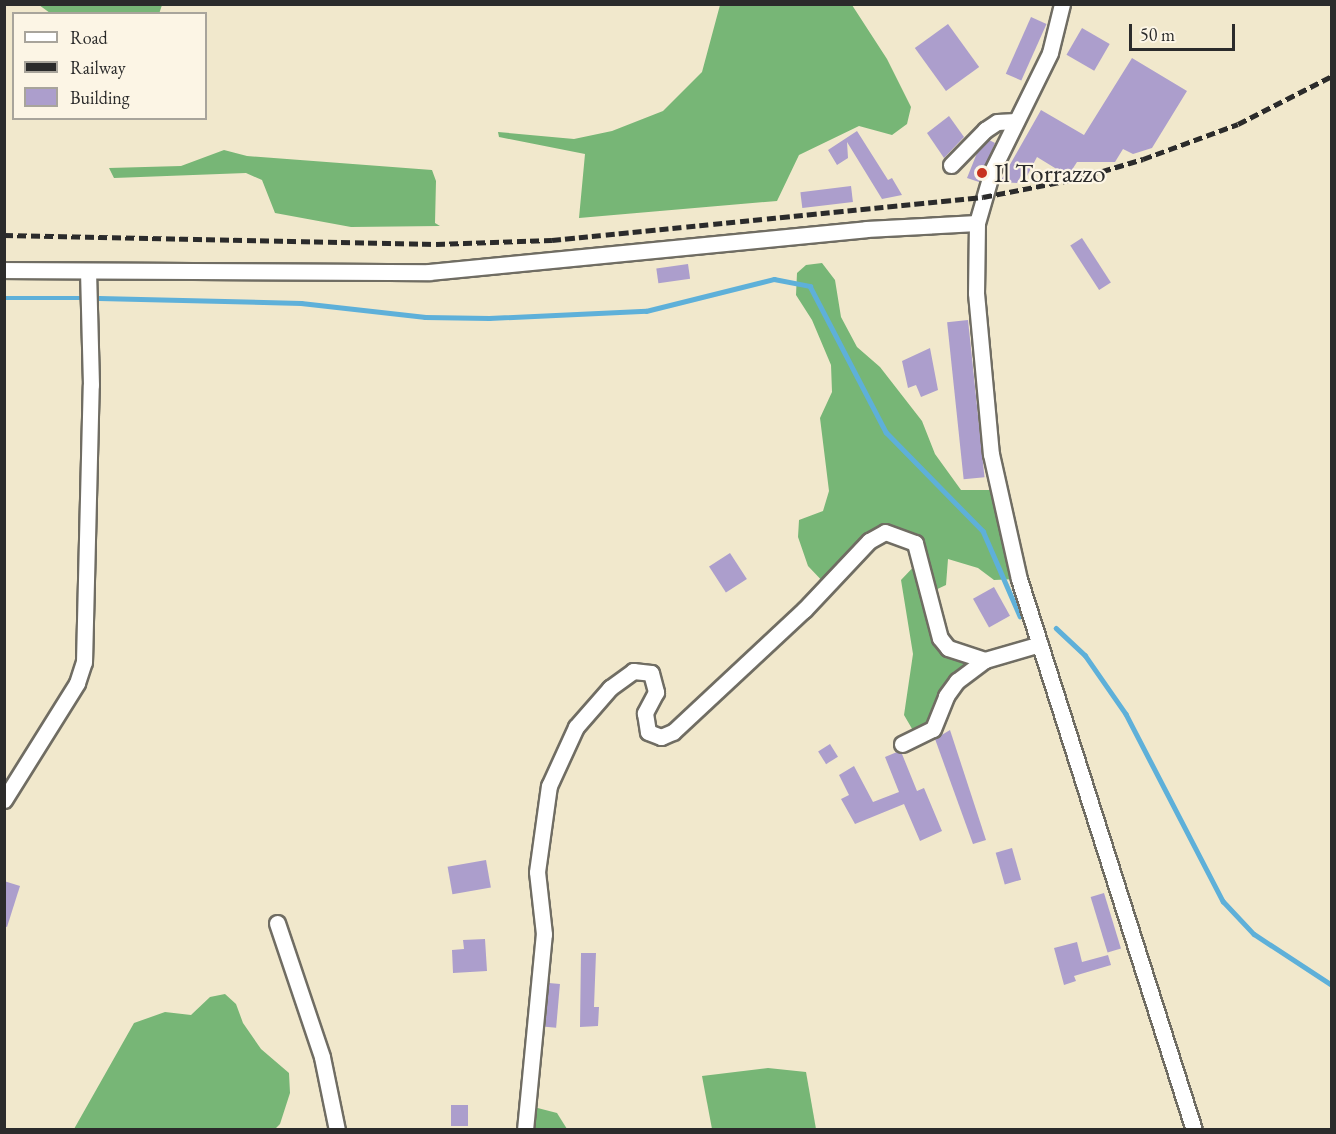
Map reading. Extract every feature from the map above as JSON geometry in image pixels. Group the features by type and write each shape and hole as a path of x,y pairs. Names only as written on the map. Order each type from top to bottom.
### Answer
{"street":[{"path":"1062,4 1050,53 992,171 977,223 976,293 991,454 1019,579 1194,1130"},
{"path":"951,165 985,130 997,122 1016,121"},
{"path":"4,270 429,272 866,229 977,223"},
{"path":"4,800 77,683 84,662 91,385 88,271"},
{"path":"525,1130 531,1040 541,987 544,945 537,872 549,786 576,727 610,688 633,671 651,673 656,692 645,713 648,732 661,736 673,732 804,610 869,541 885,532 915,543 940,638 948,648 985,660"},
{"path":"902,744 933,729 946,696 957,681 985,660 1040,644"},
{"path":"277,923 321,1057 337,1130"}],"green space":[{"path":"39,5 162,5 160,12 49,12"},
{"path":"720,5 852,5 887,59 911,107 907,124 892,135 859,126 799,155 777,201 579,218 585,154 499,137 498,132 574,139 612,131 663,111 702,72"},
{"path":"224,150 247,156 432,170 436,181 435,223 440,226 351,227 275,213 262,180 246,173 114,178 109,168 181,166"},
{"path":"822,263 835,280 841,317 857,347 880,367 922,421 935,454 961,490 999,490 1019,579 994,580 978,568 948,559 946,585 931,592 940,638 985,660 971,668 918,739 904,715 913,654 901,580 921,559 915,544 885,532 827,586 808,566 798,537 799,520 823,511 829,491 820,418 832,392 831,365 812,320 796,295 797,273 806,265"},
{"path":"225,994 236,1004 243,1023 261,1049 289,1073 290,1093 280,1124 274,1130 74,1129 134,1023 165,1012 191,1015 210,997"},
{"path":"768,1068 806,1072 816,1129 712,1129 702,1076"},
{"path":"526,1105 557,1113 567,1129 525,1130"}],"building":[{"path":"1031,17 1047,24 1021,81 1006,74"},
{"path":"948,24 979,67 946,91 915,48"},
{"path":"1082,28 1110,44 1094,71 1066,55"},
{"path":"1132,58 1187,91 1152,148 1133,154 1123,149 1115,162 1077,162 1068,176 1037,157 1027,176 1022,174 1017,183 1000,182 1041,110 1084,135"},
{"path":"949,116 964,137 944,158 927,133"},
{"path":"857,131 888,180 892,178 902,195 882,199 847,142 848,158 837,165 828,150"},
{"path":"989,140 995,143 979,182 967,178 977,153"},
{"path":"851,186 853,202 802,208 800,192"},
{"path":"1082,238 1111,282 1099,290 1070,246"},
{"path":"688,264 690,279 658,283 656,268"},
{"path":"968,320 985,477 964,479 947,322"},
{"path":"930,348 938,390 921,397 916,385 908,388 902,361"},
{"path":"730,553 747,579 726,593 709,567"},
{"path":"994,587 1010,616 989,627 973,599"},
{"path":"950,730 986,840 973,844 935,739"},
{"path":"830,744 838,757 826,764 818,751"},
{"path":"897,752 902,754 917,791 924,788 942,831 920,841 904,804 855,824 841,799 849,795 839,775 854,766 873,802 899,792 885,757"},
{"path":"1012,848 1021,880 1005,884 996,853"},
{"path":"486,860 491,888 452,894 448,867"},
{"path":"4,881 20,886 7,927 4,926"},
{"path":"1104,893 1121,948 1108,953 1091,897"},
{"path":"485,939 487,971 453,973 452,950 464,949 463,940"},
{"path":"1077,942 1082,962 1108,955 1111,965 1074,976 1076,981 1064,985 1054,948"},
{"path":"581,953 596,953 594,1007 599,1007 598,1026 580,1027"},
{"path":"549,983 560,984 556,1028 545,1027"},
{"path":"451,1105 468,1105 468,1126 451,1126"}],"waterway":[{"path":"99,298 301,303 425,317 489,318 646,311 774,279 810,286 886,432 983,531 1020,616"},
{"path":"4,298 79,298"},
{"path":"1056,628 1085,655 1126,714 1223,901 1254,934 1332,985"}],"railway":[{"path":"4,235 436,244 552,240 983,197 1076,179 1143,159 1238,124 1332,76"}],"place":[{"name":"Il Torrazzo","path":"982,173"}]}
